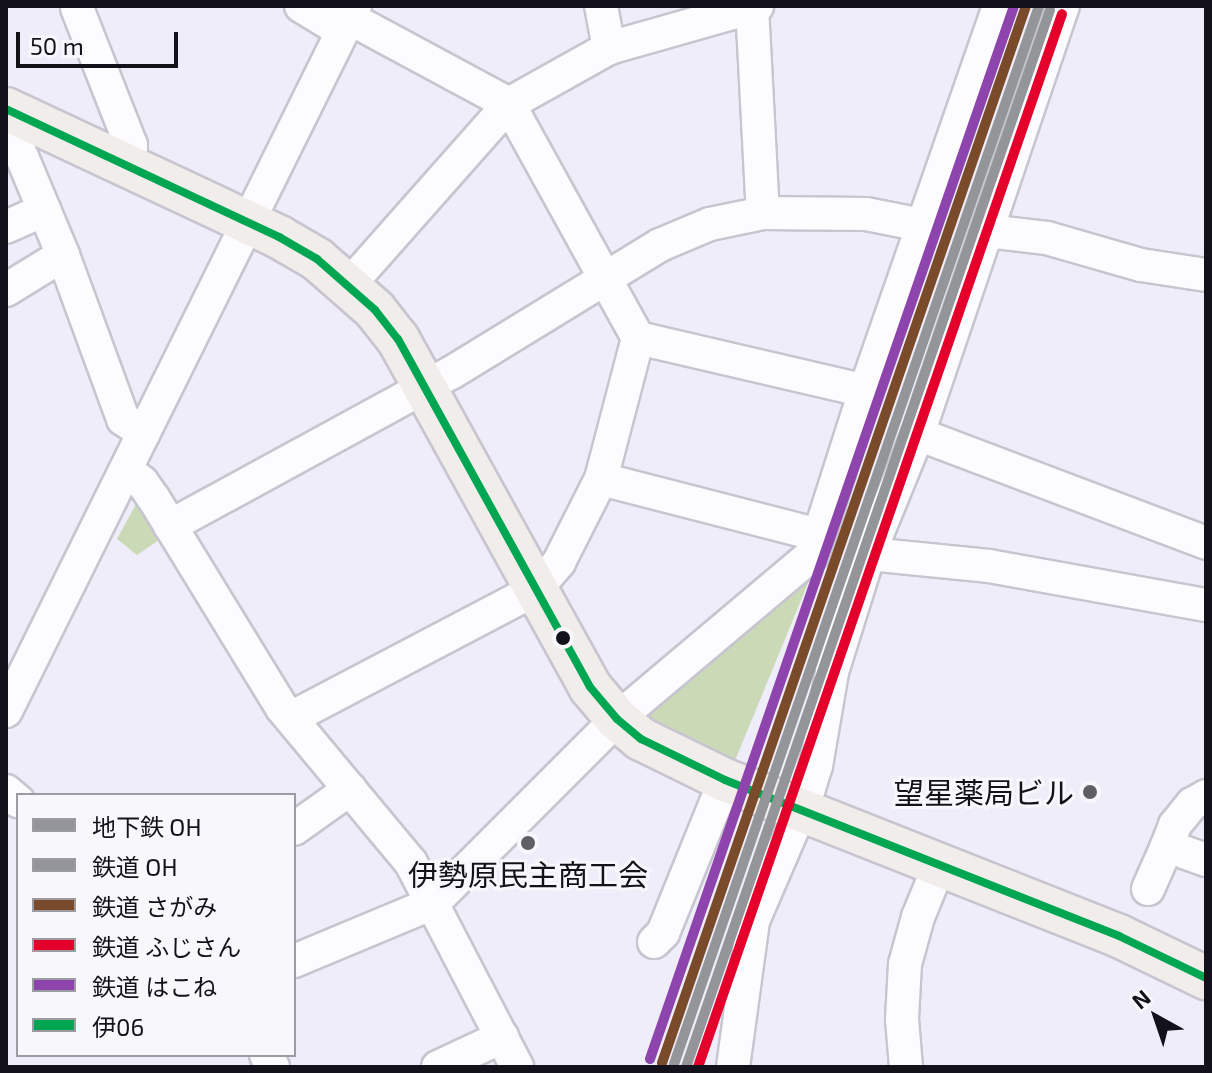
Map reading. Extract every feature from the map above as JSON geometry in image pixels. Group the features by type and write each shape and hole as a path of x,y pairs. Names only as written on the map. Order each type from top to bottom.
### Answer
{"main road":[{"path":"12,112 317,259 349,285 398,339 590,687 617,719 648,744 801,811 1119,936 1206,978"}],"street":[{"path":"291,718 535,590 559,562 601,479 638,338 509,104 349,18 301,6"},
{"path":"601,6 609,48"},
{"path":"296,960 433,903 617,719 813,554 865,391 999,6"},
{"path":"733,1067 753,921 801,811 816,766 832,672 869,554 918,434 1063,6"},
{"path":"349,285 509,104 609,48 754,7 763,213"},
{"path":"77,8 131,145 130,168"},
{"path":"6,711 349,18"},
{"path":"12,112 12,133 63,255 123,419 144,433"},
{"path":"6,227 44,210"},
{"path":"170,526 425,388 660,245 710,224 763,213 866,214 922,225"},
{"path":"987,231 1047,238 1141,265 1206,275"},
{"path":"6,290 63,255"},
{"path":"638,338 865,391"},
{"path":"918,434 1206,543"},
{"path":"126,470 142,482 291,718 411,863 517,1067"},
{"path":"601,479 819,535"},
{"path":"869,554 989,566 1206,605"},
{"path":"654,942 669,920 725,780"},
{"path":"296,828 350,789"},
{"path":"1148,889 1175,825 1192,804 1206,796"},
{"path":"1167,846 1206,860"},
{"path":"906,1067 901,994 905,964 918,917 939,866"},
{"path":"438,1067 502,1037"}],"green space":[{"path":"142,493 169,533 137,555 117,539"},
{"path":"811,576 734,763 646,719 648,709"}],"metro line":[{"name":"OH","path":"673,1067 1039,6"}],"rail line":[{"name":"はこね","path":"650,1059 1014,6"},
{"name":"さがみ","path":"662,1063 1026,6"},
{"name":"OH","path":"686,1067 1050,10"},
{"name":"ふじさん","path":"698,1067 1062,14"}],"transit line":[{"name":"伊06","path":"6,109 279,237 317,259 375,310 398,339 590,687 617,719 641,739 725,780 1119,936 1206,978"}],"place":[{"name":"望星薬局ビル","path":"1090,792"},
{"name":"伊勢原民主商工会","path":"528,843"}]}
